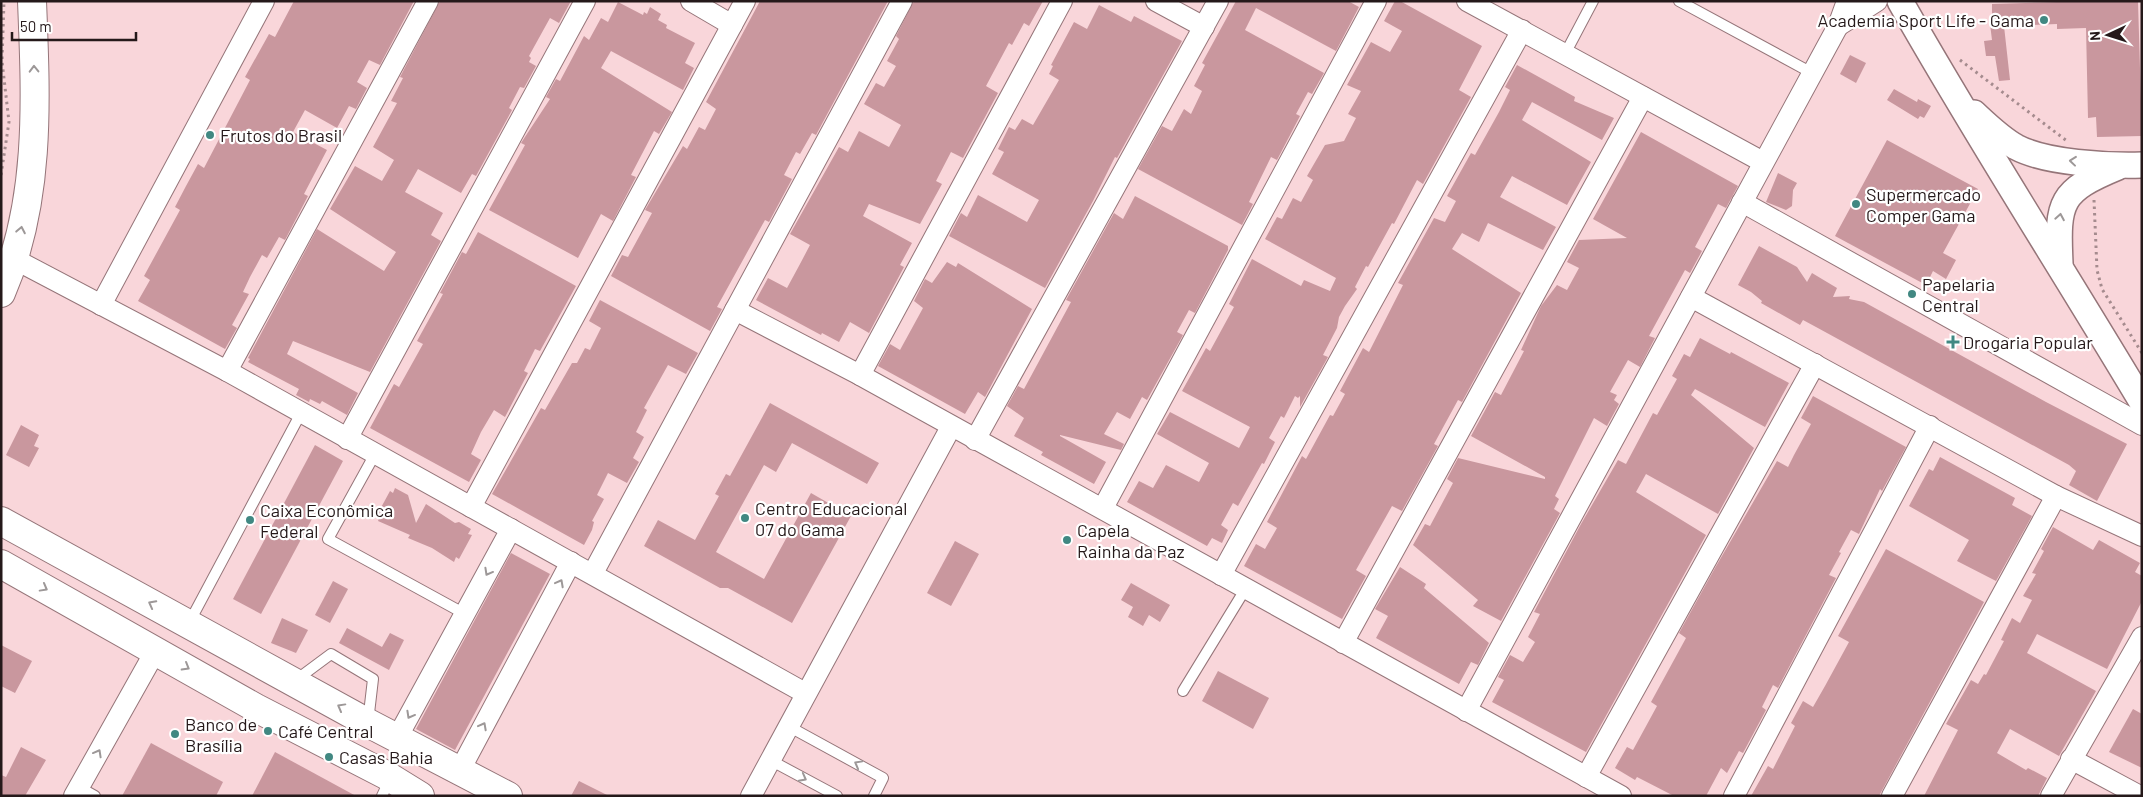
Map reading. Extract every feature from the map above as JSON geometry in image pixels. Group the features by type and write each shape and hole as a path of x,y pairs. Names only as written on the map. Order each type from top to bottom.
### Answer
{"main road":[{"path":"1,293 16,260 30,188 35,136 32,1"},
{"path":"1,522 368,723 508,796"},
{"path":"31,539 21,543 15,551 8,568 256,708 350,757 386,783 420,796"},
{"path":"350,757 364,744 368,723"},
{"path":"386,783 385,764 397,738"}],"street":[{"path":"102,305 264,1"},
{"path":"227,371 428,1"},
{"path":"347,438 585,1"},
{"path":"690,1 732,24"},
{"path":"471,506 745,1"},
{"path":"593,574 902,1"},
{"path":"860,375 1062,1"},
{"path":"1156,1 1204,28"},
{"path":"975,440 1218,1"},
{"path":"1103,508 1376,1"},
{"path":"1468,1 1763,162"},
{"path":"1466,711 1838,26 1847,1"},
{"path":"1838,26 1877,1"},
{"path":"1900,1 1953,94 2142,402"},
{"path":"1222,575 1522,30"},
{"path":"1953,94 1991,129 2016,147 2030,153 2047,158 2132,165"},
{"path":"1343,643 1643,97"},
{"path":"2060,266 2058,227 2061,210 2067,198 2087,180 2132,165"},
{"path":"1742,202 2142,425"},
{"path":"16,260 227,371 805,693"},
{"path":"1691,297 2056,496 2142,536"},
{"path":"735,310 860,375 951,427 1103,508 1619,795"},
{"path":"1586,777 1815,364"},
{"path":"1734,796 1930,426"},
{"path":"751,796 805,693 951,427"},
{"path":"1892,796 2056,496"},
{"path":"397,738 511,530"},
{"path":"460,770 571,562"},
{"path":"2051,796 2070,759 2134,664 2142,637"},
{"path":"83,793 156,650"},
{"path":"2070,759 2140,796"}],"lane":[{"path":"1565,54 1593,1"},
{"path":"1679,1 1812,73"},
{"path":"189,624 301,413"},
{"path":"375,454 328,539 465,614"},
{"path":"1183,691 1246,588"},
{"path":"294,681 331,654 373,678 368,723"},
{"path":"788,726 883,778 874,796"},
{"path":"770,760 837,796"}],"path":[{"path":"1,175 9,122 2,61 4,1"}],"building":[{"path":"294,1 414,1 380,65 369,60 357,82 367,88 356,109 349,106 337,128 305,110 293,132 327,150 304,194 308,196 285,240 279,237 267,258 262,255 250,277 243,292 249,294 232,325 237,328 225,349 138,301 150,280 144,276 180,210 175,207 198,164 204,168 250,80 245,77 269,34 275,37"},
{"path":"440,1 571,1 559,23 550,18 529,56 531,58 529,62 536,66 524,88 520,87 509,108 512,110 476,176 472,174 461,193 418,169 405,192 443,213 431,235 441,241 370,372 293,341 287,354 358,393 347,415 322,401 320,404 310,399 309,402 296,395 299,389 248,362 250,359 248,358 317,229 384,271 396,252 330,209 355,166 382,181 394,160 373,147 397,103 391,101 403,78 400,77"},
{"path":"760,1 888,1 816,135 812,133 800,154 796,152 784,175 792,179 769,222 765,220 717,307 722,309 710,331 611,276 622,255 628,257 652,213 645,210 683,146 687,149 699,127 705,130 716,109 706,102"},
{"path":"914,1 1043,1 1029,26 1024,23 1012,45 1009,43 986,86 998,93 963,158 951,152 936,181 942,184 920,224 869,204 863,216 912,243 900,265 904,267 869,333 850,322 839,342 822,333 821,335 756,300 768,278 787,288 810,245 790,234 839,147 848,152 859,131 889,147 901,125 864,104 876,83 884,87 896,66 887,61 899,39 896,36"},
{"path":"1236,1 1348,1 1359,7 1336,51 1256,8 1245,30 1324,73 1312,94 1308,92 1296,114 1300,116 1277,160 1271,157 1249,202 1253,204 1242,225 1138,169 1162,126 1172,131 1184,109 1191,114 1202,91 1194,86 1205,65 1202,63"},
{"path":"1395,1 1400,1 1482,46 1459,90 1471,97 1423,184 1417,180 1394,224 1392,223 1368,267 1366,266 1355,287 1357,289 1339,317 1337,328 1323,355 1328,357 1300,407 1300,396 1298,398 1295,396 1284,418 1281,416 1269,438 1275,442 1264,464 1262,463 1238,506 1233,503 1221,525 1228,530 1222,543 1212,538 1207,546 1127,502 1139,481 1153,488 1166,465 1199,482 1209,463 1157,434 1170,412 1239,448 1250,427 1182,391 1206,348 1210,351 1234,307 1229,304 1252,259 1301,286 1304,280 1330,291 1336,278 1265,239 1277,217 1282,219 1293,198 1301,202 1313,180 1307,176 1325,145 1344,141 1356,118 1348,114 1361,91 1347,85 1371,42 1390,52 1402,31 1384,21"},
{"path":"2138,1 2142,136 2097,137 2096,117 2088,118 2086,28 2057,29 2057,24 2004,26 2010,80 1999,81 1995,56 1986,56 1984,41 1992,40 1990,24 1992,24 1992,4"},
{"path":"618,2 643,15 644,12 647,14 650,7 661,14 658,20 667,25 666,28 695,43 685,63 694,68 683,90 611,51 601,68 672,112 659,134 654,131 631,175 636,177 613,221 601,214 578,258 489,210 525,145 521,143 550,99 546,97 556,79 560,81 584,36 589,40 601,18 608,22"},
{"path":"1099,5 1131,22 1134,16 1182,41 1117,158 1115,157 1045,288 949,236 961,213 967,217 978,195 1027,222 1039,200 992,174 1004,152 998,149 1009,127 1015,130 1022,119 1033,125 1059,80 1049,74 1053,66 1051,65 1074,22 1087,29"},
{"path":"1850,55 1866,63 1856,83 1840,74"},
{"path":"1517,65 1575,97 1574,101 1614,118 1602,140 1532,102 1522,120 1591,162 1567,205 1512,176 1500,197 1556,227 1543,250 1488,223 1479,242 1462,233 1452,249 1521,293 1462,402 1458,400 1434,444 1438,446 1402,511 1392,506 1356,570 1366,576 1342,619 1244,566 1256,544 1265,549 1277,528 1267,522 1302,456 1306,459 1330,415 1333,416 1345,394 1340,391 1363,348 1369,352 1403,285 1398,283 1434,218 1445,222 1456,201 1447,196 1471,153 1475,155 1499,112 1510,90 1505,87"},
{"path":"1894,89 1917,102 1918,99 1931,106 1924,118 1920,116 1918,119 1887,100"},
{"path":"1641,132 1738,186 1726,208 1718,204 1695,247 1702,251 1690,273 1685,270 1649,336 1655,338 1640,367 1628,360 1610,392 1617,395 1614,400 1619,404 1607,426 1594,418 1555,496 1559,499 1554,509 1560,513 1501,621 1473,606 1478,600 1413,545 1425,524 1430,526 1453,483 1447,479 1458,458 1545,479 1545,477 1471,436 1495,392 1501,395 1524,351 1521,350 1541,306 1557,285 1567,290 1579,268 1567,262 1579,240 1627,238 1593,219"},
{"path":"1887,140 1978,189 1943,253 1956,260 1946,279 1933,271 1926,285 1835,236"},
{"path":"1778,173 1797,183 1793,190 1792,206 1786,210 1766,202"},
{"path":"1135,196 1228,246 1228,250 1195,313 1189,310 1177,332 1183,335 1147,400 1142,397 1130,419 1117,412 1104,434 1124,444 1121,450 1060,435 1106,462 1094,484 1041,455 1043,452 1014,436 1024,418 1007,406 1018,386 1024,389 1071,302 1066,300 1114,213 1123,219"},
{"path":"478,232 576,286 540,351 535,349 524,371 528,373 505,417 494,410 481,432 471,454 481,460 469,482 370,428 394,384 399,387 423,344 417,341 443,294 440,293 462,252 466,254"},
{"path":"1759,246 1797,267 1807,282 1812,273 1837,288 1833,297 1850,296 1849,299 1864,302 2046,402 2127,444 2097,501 2069,485 2076,471 2069,465 1803,320 1800,325 1761,303 1762,301 1751,292 1738,285"},
{"path":"947,262 956,267 958,263 1032,309 985,397 978,392 965,414 878,366 890,344 900,350 923,308 914,301 925,279 932,283"},
{"path":"600,300 698,353 686,374 668,365 644,408 647,410 636,432 644,437 633,458 639,462 627,483 608,473 597,495 604,499 592,521 594,522 592,530 584,545 492,494 541,408 545,410 572,363 577,363 585,348 590,350 601,328 589,321"},
{"path":"1700,338 1789,383 1765,427 1695,389 1691,395 1754,448 1718,514 1646,474 1636,492 1706,535 1586,752 1492,702 1504,680 1498,677 1510,655 1523,662 1535,642 1528,637 1540,614 1534,612 1581,524 1618,460 1626,464 1653,413 1657,415 1677,379 1672,376 1684,354 1690,357"},
{"path":"1813,396 1906,447 1882,491 1880,489 1859,534 1851,530 1839,552 1841,553 1829,575 1836,578 1778,688 1773,685 1762,707 1766,710 1743,753 1739,751 1727,773 1721,768 1706,796 1674,796 1637,777 1635,780 1615,768 1627,747 1633,750 1657,706 1651,702 1686,638 1679,633 1715,568 1777,461 1788,467 1811,424 1801,418"},
{"path":"770,403 879,463 867,484 792,443 776,472 764,465 716,552 764,579 811,493 851,516 792,623 728,588 720,588 644,546 658,520 695,540 719,496 715,494 726,474 730,476"},
{"path":"21,425 39,435 34,446 39,448 29,467 6,455"},
{"path":"315,445 343,461 261,614 233,599"},
{"path":"1940,457 2015,498 2012,505 2032,516 1996,581 1957,561 1969,540 1909,506 1929,469 1933,471"},
{"path":"395,488 408,495 416,523 426,504 455,523 459,522 471,529 468,534 472,535 459,559 456,557 454,562 432,548 408,538 410,535 378,521 380,516 377,515 390,491 393,493"},
{"path":"2053,527 2093,550 2099,540 2140,563 2135,572 2142,576 2142,601 2107,669 2037,634 2027,653 2096,691 2059,756 2010,729 1997,753 2026,770 2028,768 2047,778 2038,796 1924,796 1958,730 1946,724 1971,680 1978,684 1984,674 1986,675 2004,641 2001,640 2012,618 2020,623 2032,600 2023,596 2036,574 2032,573 2044,551 2041,549"},
{"path":"955,541 979,554 951,606 927,593"},
{"path":"1886,549 1984,602 1879,796 1751,796 1768,766 1773,769 1795,726 1791,723 1803,701 1813,707 1825,686 1849,642 1838,636"},
{"path":"511,553 550,574 455,750 416,729"},
{"path":"1400,567 1426,584 1424,588 1489,643 1478,665 1471,662 1459,684 1376,638 1388,616 1375,609"},
{"path":"333,581 348,589 330,623 315,615"},
{"path":"1131,583 1170,605 1160,622 1149,615 1143,626 1128,617 1133,607 1121,600"},
{"path":"282,618 308,630 296,653 271,643"},
{"path":"347,628 382,647 390,633 404,640 389,670 339,643"},
{"path":"1,645 32,661 15,693 1,686"},
{"path":"1218,671 1269,698 1253,729 1202,701"},
{"path":"2133,709 2142,714 2142,768 2109,752"},
{"path":"151,743 223,782 216,796 122,796"},
{"path":"21,747 46,760 25,796 1,796 1,775 6,777"},
{"path":"275,752 356,796 252,796"},
{"path":"579,781 609,796 571,796"}],"place":[{"name":"Academia Sport Life - Gama","path":"2044,20"},
{"name":"Frutos do Brasil","path":"210,135"},
{"name":"Supermercado Comper Gama","path":"1856,204"},
{"name":"Papelaria Central","path":"1912,294"},
{"name":"Drogaria Popular","path":"1953,342"},
{"name":"Centro Educacional 07 do Gama","path":"745,518"},
{"name":"Caixa Econômica Federal","path":"250,520"},
{"name":"Capela Rainha da Paz","path":"1067,540"},
{"name":"Café Central","path":"268,731"},
{"name":"Banco de Brasília","path":"175,734"},
{"name":"Casas Bahia","path":"329,757"}]}
